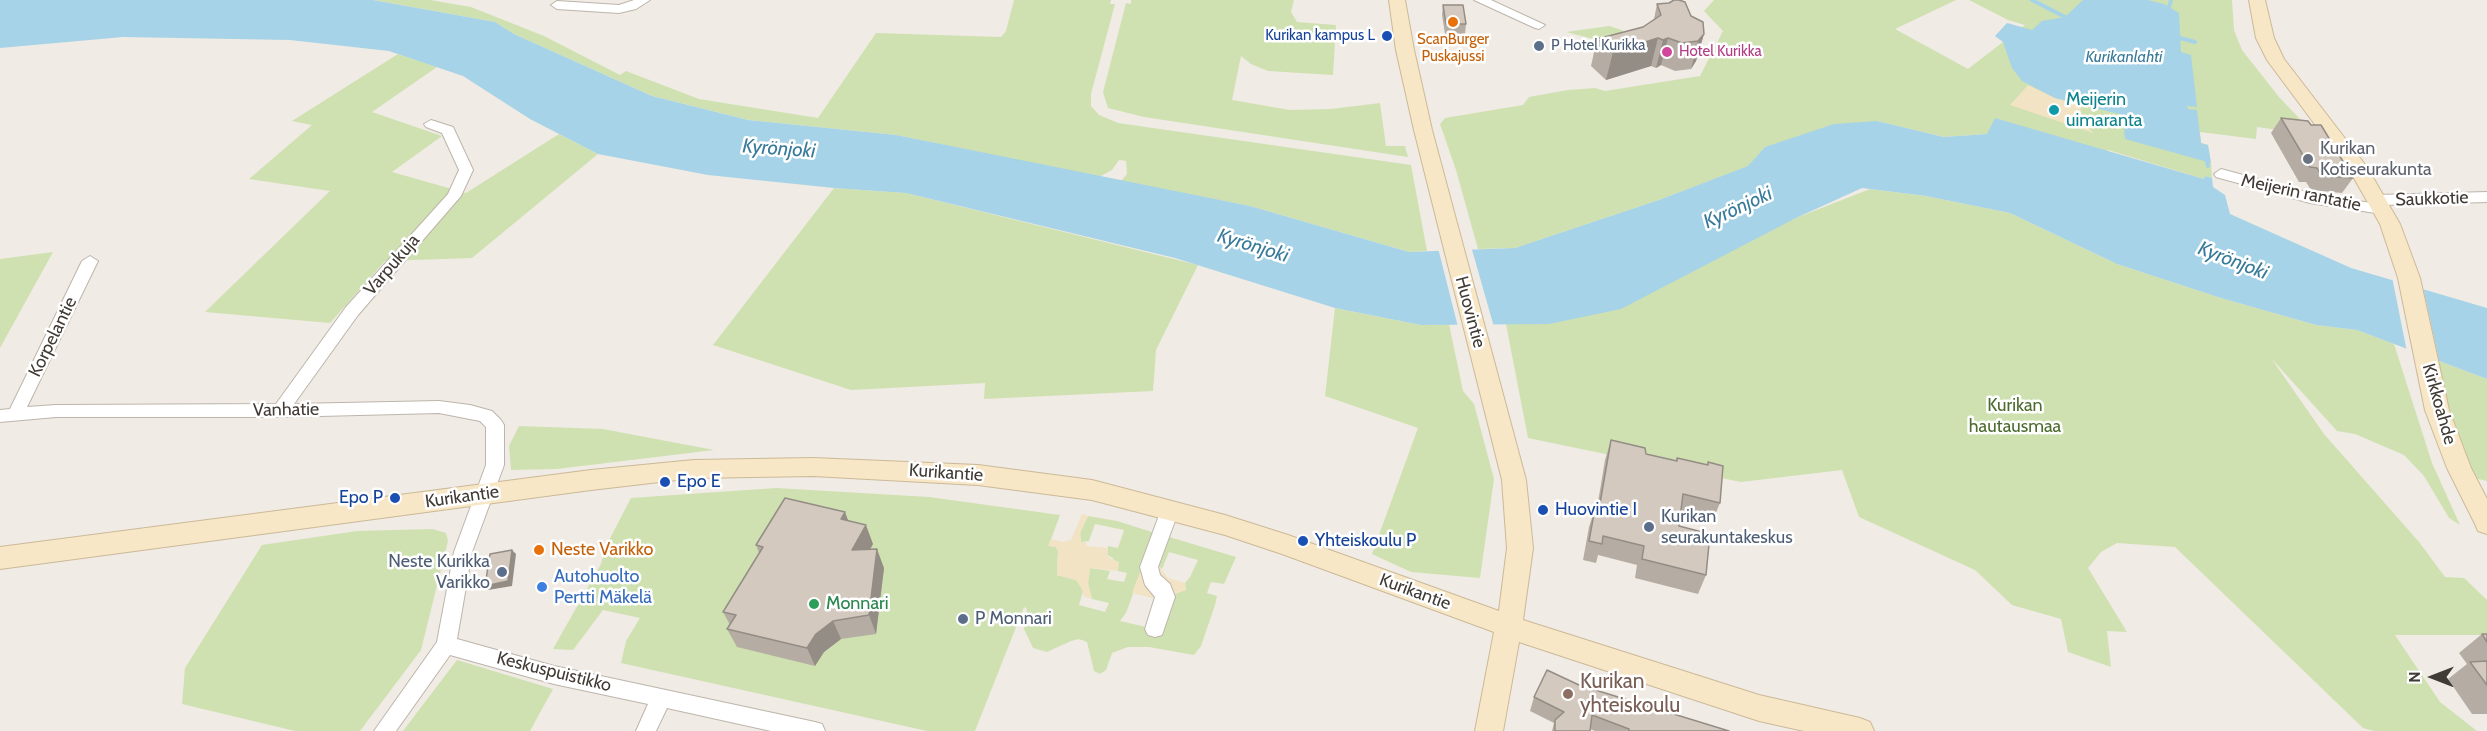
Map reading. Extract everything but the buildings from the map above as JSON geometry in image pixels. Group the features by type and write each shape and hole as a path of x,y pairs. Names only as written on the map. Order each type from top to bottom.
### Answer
{"main road":[{"name":"Huovintie","path":"1397,0 1405,50 1423,130 1514,480 1520,548 1516,589 1489,731"},
{"name":"Kirkkoahde","path":"2257,0 2265,38 2276,60 2360,171 2380,204 2402,254 2437,410 2448,442 2487,524"},
{"name":"Kurikantie","path":"0,558 591,480 694,469 813,467 921,471 1040,482 1116,495 1288,545 1566,647 1759,708 1860,731"}],"street":[{"path":"557,4 619,9 644,0"},
{"path":"1480,0 1539,25"},
{"name":"Varpukuja","path":"280,411 352,311 454,196 466,170 448,130 431,124"},
{"name":"Meijerin rantatie","path":"2221,174 2310,198 2380,204"},
{"name":"Saukkotie","path":"2380,204 2487,197"},
{"name":"Korpelantie","path":"8,414 90,261"},
{"name":"Vanhatie","path":"8,414 56,411 280,411 439,407 470,411 486,416 495,425 495,465 483,495"},
{"path":"384,731 446,645 463,552 483,495"},
{"path":"1155,629 1165,597 1152,579 1149,567 1170,510"},
{"name":"Keskuspuistikko","path":"446,645 478,652 554,675 815,731"},
{"path":"646,731 661,698"}],"green space":[{"path":"373,0 430,0 471,7 544,36 620,75 626,71 699,99 818,118 876,33 1001,37 1006,31 1014,0 1111,0 1110,4 1115,4 1091,94 1091,106 1099,115 1118,123 1411,165 1427,251 1409,252 1250,206 1121,181 1127,174 1126,161 1119,160 1112,170 1099,177 896,135 748,120 652,96 514,34 495,22"},
{"path":"1131,0 1294,0 1291,12 1297,22 1336,25 1333,75 1268,71 1251,64 1241,56 1232,100 1290,110 1331,109 1380,103 1386,146 1405,146 1408,157 1144,117 1108,108 1103,92 1126,3 1131,4"},
{"path":"1714,0 1956,0 1895,29 1968,69 2025,25 2008,20 1969,0 2232,0 2234,30 2242,50 2279,97 2315,135 2257,127 2256,139 2200,132 2201,143 2208,145 2211,163 2212,178 2205,176 2204,179 2108,150 2107,152 1987,134 1944,137 1877,121 1765,147 1749,166 1659,200 1515,248 1478,249 1456,170 1440,124 1445,118 1523,105 1529,97 1568,90 1595,88 1605,91 1700,76 1723,31 1704,11"},
{"path":"1609,26 1622,30 1625,34 1609,43 1566,32"},
{"path":"398,54 437,67 372,112 442,136 392,172 466,193 559,134 598,154 472,258 385,261 330,323 205,312 330,191 249,179 312,125 292,121"},
{"path":"834,188 906,193 1198,265 1156,350 1153,391 984,399 985,383 851,390 713,345"},
{"name":"Kurikan hautausmaa","path":"1870,189 1926,196 2010,213 2117,264 2221,298 2316,325 2357,330 2394,344 2432,463 2460,525 2449,518 2424,476 2404,455 2355,434 2337,431 2271,358 2324,434 2419,542 2445,577 2464,578 2487,600 2487,635 2395,635 2440,702 2477,731 2374,731 2363,728 2175,547 2117,543 2101,552 2088,568 2127,632 2107,631 2111,667 2068,652 2061,619 2012,605 1975,570 1859,517 1842,470 1741,482 1528,438 1506,324 1549,324 1796,218"},
{"path":"53,252 0,348 0,259"},
{"path":"1335,308 1421,325 1449,324 1463,391 1474,404 1494,479 1480,578 1411,572 1372,554 1418,428 1325,396"},
{"path":"2439,361 2487,379 2487,481 2474,478 2444,399"},
{"path":"519,426 603,429 714,450 557,469 511,470 509,446"},
{"path":"776,488 929,497 1060,515 1049,545 1056,547 1058,551 1057,575 1080,583 1083,591 1079,605 1105,612 1109,603 1092,599 1088,584 1090,568 1110,571 1107,579 1124,582 1127,573 1118,571 1113,558 1107,555 1108,546 1118,548 1124,530 1095,524 1089,541 1081,542 1080,533 1088,516 1117,521 1155,533 1126,613 1120,621 1151,628 1174,594 1186,590 1185,583 1198,560 1169,552 1162,569 1158,565 1166,536 1236,557 1224,584 1211,582 1207,593 1217,596 1215,605 1201,646 1194,655 1149,647 1128,647 1112,653 1106,670 1100,674 1094,671 1087,642 1079,639 1071,641 1047,652 1033,648 1024,629 1027,609 1024,607 975,731 927,731 621,663 626,641 640,618 603,610 573,650 553,649 601,564 606,546 631,498"},
{"path":"432,529 446,533 448,541 421,650 360,731 295,731 182,704 185,668 262,545 357,531"},
{"path":"457,660 553,689 530,731 403,731"}],"sand":[{"name":"Meijerin uimaranta","path":"2028,85 2055,98 2080,105 2082,118 2089,121 2087,125 2093,133 2010,105"},
{"path":"1082,514 1088,516 1080,533 1081,542 1085,542 1087,546 1107,548 1108,557 1119,562 1118,571 1090,568 1088,584 1092,599 1083,596 1083,591 1076,580 1057,575 1058,551 1056,547 1048,546 1051,539 1063,542 1071,540"},
{"path":"1155,533 1158,565 1168,578 1185,583 1186,590 1174,594 1167,604 1161,600 1132,593"}],"water":[{"name":"Kyrönjoki","path":"0,0 373,0 495,22 514,34 652,96 748,120 896,135 1250,206 1409,252 1515,248 1659,200 1748,166 1765,147 1834,124 1877,121 1944,137 1987,134 1995,118 2204,179 2205,176 2212,178 2213,187 2225,195 2230,214 2351,268 2487,308 2487,379 2357,330 2316,325 2221,298 2117,264 2010,213 1926,196 1862,188 1796,218 1621,309 1549,324 1421,325 1335,308 1175,258 906,193 708,175 598,154 530,119 463,76 389,51 290,40 123,37 0,48"},
{"name":"Kurikanlahti","path":"2083,0 2148,0 2164,4 2179,13 2181,52 2191,55 2197,107 2187,106 2188,109 2197,110 2201,143 2208,145 2211,163 2125,139 2123,115 2055,98 2022,81 2012,68 2003,42 1995,36 2007,23 2032,30 2042,21 2065,17"}],"pier":[{"path":"1471,246 1494,327 1458,327 1438,248"},
{"path":"2392,277 2423,287 2440,365 2407,352"}],"waterway":[{"path":"2032,0 2065,17"},
{"path":"2169,7 2171,0"},
{"path":"2180,38 2195,42"},
{"path":"2207,162 2208,166"}],"place":[{"name":"ScanBurger Puskajussi","path":"1453,22"},
{"name":"Kurikan kampus L","path":"1387,36"},
{"name":"P Hotel Kurikka","path":"1539,46"},
{"name":"Hotel Kurikka","path":"1667,52"},
{"name":"Meijerin uimaranta","path":"2054,110"},
{"name":"Kurikan Kotiseurakunta","path":"2308,159"},
{"name":"Epo E","path":"665,482"},
{"name":"Epo P","path":"395,498"},
{"name":"Huovintie I","path":"1543,510"},
{"name":"Kurikan seurakuntakeskus","path":"1649,527"},
{"name":"Yhteiskoulu P","path":"1303,541"},
{"name":"Neste Varikko","path":"539,550"},
{"name":"Neste Kurikka Varikko","path":"502,572"},
{"name":"Autohuolto Pertti Mäkelä","path":"542,587"},
{"name":"Monnari","path":"814,604"},
{"name":"P Monnari","path":"963,619"},
{"name":"Kurikan yhteiskoulu","path":"1568,694"}]}
